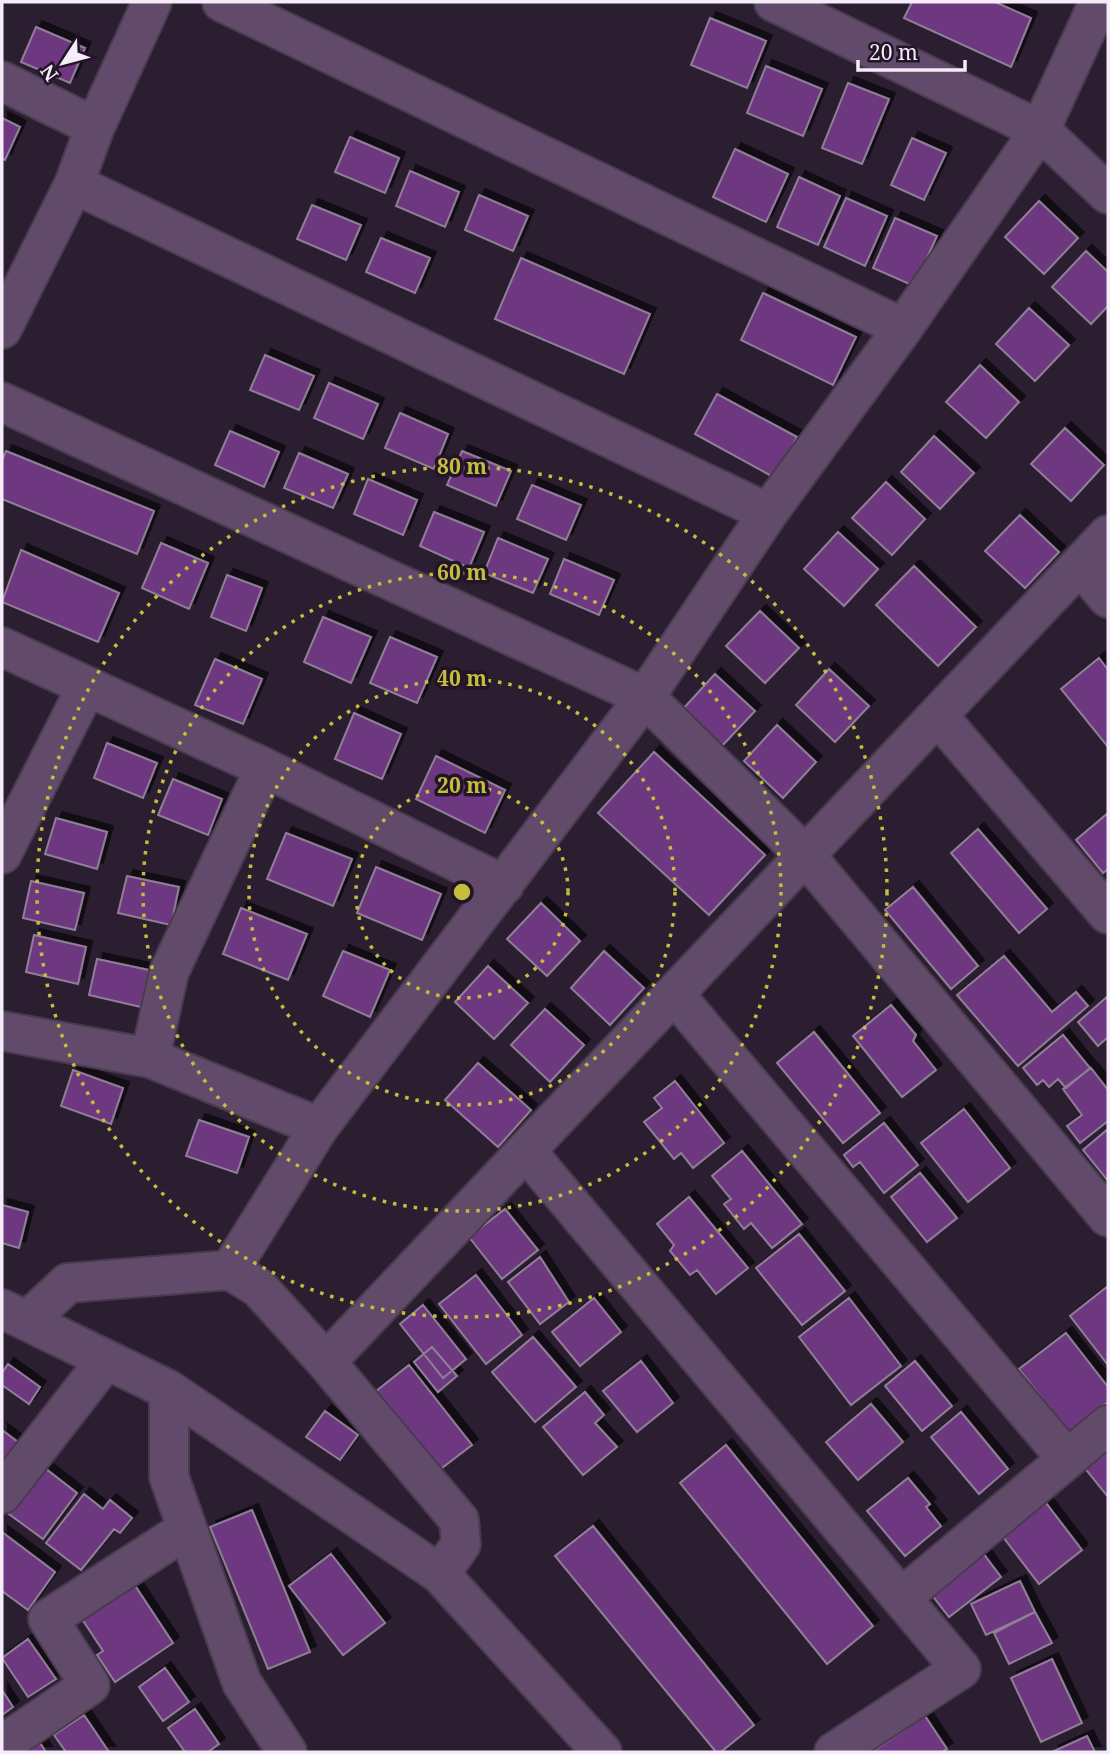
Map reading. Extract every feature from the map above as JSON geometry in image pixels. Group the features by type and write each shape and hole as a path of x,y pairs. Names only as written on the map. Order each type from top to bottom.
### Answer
{"street":[{"path":"2,329 74,184 95,127 152,2"},
{"path":"222,2 903,328"},
{"path":"774,2 1040,130 1108,194"},
{"path":"230,1270 319,1127 645,697 768,513 903,328 1040,130 1099,2"},
{"path":"2,81 95,127"},
{"path":"74,184 768,513"},
{"path":"2,402 645,697 806,855 1108,1217"},
{"path":"326,1362 1108,535"},
{"path":"1080,565 1108,598"},
{"path":"2,647 265,768 504,885"},
{"path":"2,854 87,686"},
{"path":"938,716 1108,914"},
{"path":"150,1058 169,972 265,768"},
{"path":"675,995 1067,1459"},
{"path":"2,1031 150,1058 319,1127"},
{"path":"526,1151 961,1669 834,1752"},
{"path":"14,1315 68,1283 230,1270 259,1288 326,1362 458,1520 461,1544 440,1573"},
{"path":"14,1315 169,1390 440,1573 602,1752"},
{"path":"2,1494 106,1360"},
{"path":"169,1390 169,1476 242,1683 287,1752"},
{"path":"901,1598 1108,1425"},
{"path":"2,1745 90,1685 48,1619 187,1529"}],"building":[{"path":"912,2 995,2 1031,18 1011,67 904,18"},
{"path":"710,18 766,41 747,88 691,65"},
{"path":"36,27 85,48 70,83 21,62"},
{"path":"766,66 822,89 803,136 747,113"},
{"path":"848,83 889,99 862,164 822,148"},
{"path":"2,118 20,127 5,160 2,158"},
{"path":"350,137 399,158 385,193 335,172"},
{"path":"912,138 946,153 924,200 891,185"},
{"path":"735,149 788,174 766,222 713,197"},
{"path":"410,171 459,192 445,227 396,206"},
{"path":"799,177 840,196 818,245 777,227"},
{"path":"479,195 528,216 513,251 465,230"},
{"path":"846,198 887,216 865,266 824,247"},
{"path":"1039,201 1078,238 1044,274 1005,237"},
{"path":"312,205 361,225 346,260 297,239"},
{"path":"895,218 937,236 914,286 873,268"},
{"path":"381,238 430,258 415,293 366,272"},
{"path":"1086,251 1108,272 1108,306 1091,324 1052,287"},
{"path":"521,258 650,314 624,374 495,319"},
{"path":"763,293 856,337 833,385 741,340"},
{"path":"1029,308 1069,345 1035,381 996,344"},
{"path":"265,355 314,376 299,410 250,390"},
{"path":"980,365 1019,402 986,438 946,402"},
{"path":"329,383 378,404 363,439 314,418"},
{"path":"717,394 797,437 775,478 695,434"},
{"path":"400,413 448,434 434,469 385,448"},
{"path":"1065,428 1104,465 1071,501 1031,464"},
{"path":"230,431 279,452 264,487 215,465"},
{"path":"934,436 974,473 940,509 901,472"},
{"path":"6,451 154,511 137,554 2,499 2,461"},
{"path":"462,451 511,471 496,506 447,485"},
{"path":"299,453 348,474 333,508 284,488"},
{"path":"368,479 417,500 403,535 354,514"},
{"path":"886,482 925,519 892,555 852,518"},
{"path":"532,485 581,505 566,540 517,519"},
{"path":"434,512 484,532 469,568 420,546"},
{"path":"1020,515 1059,552 1025,588 985,551"},
{"path":"838,532 878,569 844,606 804,569"},
{"path":"498,538 548,559 533,593 484,573"},
{"path":"161,543 208,563 189,609 142,588"},
{"path":"21,550 119,593 98,642 2,602"},
{"path":"564,559 614,580 599,615 550,594"},
{"path":"914,566 976,627 938,666 876,605"},
{"path":"227,575 262,588 246,631 211,617"},
{"path":"760,611 799,648 765,683 726,646"},
{"path":"323,617 371,637 351,683 304,662"},
{"path":"390,637 437,657 417,703 370,683"},
{"path":"1099,658 1108,670 1108,747 1061,689"},
{"path":"215,659 262,679 243,724 195,705"},
{"path":"829,669 869,706 835,742 796,705"},
{"path":"715,674 755,711 721,747 682,710"},
{"path":"354,713 401,734 382,779 335,759"},
{"path":"777,725 816,762 783,798 744,761"},
{"path":"107,743 157,763 143,798 94,778"},
{"path":"654,752 765,855 709,915 598,813"},
{"path":"436,756 505,790 485,833 416,799"},
{"path":"173,779 222,799 208,835 158,815"},
{"path":"1108,813 1108,869 1103,873 1076,840"},
{"path":"56,818 107,832 97,869 45,854"},
{"path":"978,829 1047,909 1019,933 951,853"},
{"path":"286,833 352,859 333,906 267,879"},
{"path":"376,867 441,894 422,940 357,913"},
{"path":"127,876 179,887 171,925 118,913"},
{"path":"31,881 84,893 75,930 23,918"},
{"path":"913,887 978,966 951,989 885,910"},
{"path":"541,903 580,941 547,976 507,939"},
{"path":"241,908 307,934 288,980 223,954"},
{"path":"34,935 86,947 78,984 26,972"},
{"path":"343,951 390,970 370,1017 323,996"},
{"path":"604,951 644,988 610,1025 571,988"},
{"path":"1004,956 1052,1012 1076,992 1088,1006 1018,1066 957,995"},
{"path":"97,959 149,970 141,1007 89,995"},
{"path":"488,966 528,1003 494,1039 455,1002"},
{"path":"1108,996 1108,1037 1098,1046 1078,1022"},
{"path":"891,1005 916,1035 913,1041 936,1070 902,1097 853,1036"},
{"path":"545,1009 584,1045 550,1082 511,1045"},
{"path":"814,1032 880,1113 843,1143 777,1063"},
{"path":"1063,1035 1090,1068 1066,1088 1058,1079 1049,1087 1043,1080 1037,1085 1023,1068"},
{"path":"478,1063 531,1110 498,1147 445,1100"},
{"path":"1091,1068 1108,1090 1108,1121 1080,1143 1067,1126 1082,1115 1063,1089"},
{"path":"73,1070 123,1088 111,1124 61,1106"},
{"path":"675,1081 724,1143 693,1168 681,1153 674,1159 644,1122 662,1108 654,1098"},
{"path":"964,1109 1010,1168 968,1202 921,1143"},
{"path":"199,1120 249,1137 237,1173 186,1156"},
{"path":"884,1123 918,1165 884,1193 860,1162 853,1167 844,1155"},
{"path":"1108,1129 1108,1181 1083,1150"},
{"path":"742,1151 802,1224 772,1248 751,1223 744,1229 724,1204 731,1199 712,1176"},
{"path":"920,1173 957,1218 927,1242 891,1197"},
{"path":"689,1197 748,1268 716,1294 697,1270 690,1275 670,1251 674,1245 657,1224"},
{"path":"2,1205 28,1212 19,1248 2,1243"},
{"path":"505,1209 538,1250 502,1279 469,1237"},
{"path":"799,1234 845,1291 802,1325 756,1268"},
{"path":"540,1257 569,1302 540,1324 508,1282"},
{"path":"476,1275 522,1335 486,1364 439,1304"},
{"path":"1108,1286 1108,1365 1070,1316"},
{"path":"594,1298 621,1332 580,1366 552,1332"},
{"path":"849,1298 901,1366 851,1405 799,1337"},
{"path":"423,1305 466,1359 443,1378 400,1324"},
{"path":"1066,1333 1108,1387 1108,1402 1069,1433 1019,1369"},
{"path":"533,1337 576,1387 535,1422 492,1372"},
{"path":"432,1347 457,1376 438,1392 414,1362"},
{"path":"641,1361 673,1403 637,1432 603,1391"},
{"path":"915,1361 952,1406 922,1431 885,1386"},
{"path":"8,1364 40,1387 29,1404 2,1385 2,1373"},
{"path":"409,1365 472,1445 438,1471 375,1392"},
{"path":"585,1392 604,1415 595,1423 617,1447 583,1475 543,1427"},
{"path":"871,1404 903,1442 858,1480 826,1442"},
{"path":"325,1411 358,1435 340,1460 306,1437"},
{"path":"961,1412 1008,1469 979,1494 931,1437"},
{"path":"2,1430 18,1442 2,1466"},
{"path":"726,1445 873,1626 827,1664 680,1483"},
{"path":"1108,1446 1108,1497 1083,1466"},
{"path":"37,1462 77,1493 43,1539 2,1509"},
{"path":"908,1478 930,1504 926,1507 941,1526 905,1556 867,1511"},
{"path":"84,1494 103,1509 110,1500 132,1518 120,1533 114,1529 81,1570 46,1543"},
{"path":"1043,1499 1082,1550 1039,1584 1000,1533"},
{"path":"252,1510 310,1652 268,1669 210,1527"},
{"path":"593,1526 754,1725 721,1752 716,1752 555,1556"},
{"path":"2,1532 55,1572 28,1610 2,1591"},
{"path":"983,1553 1001,1577 949,1617 931,1594"},
{"path":"331,1554 385,1623 343,1655 289,1586"},
{"path":"132,1581 173,1643 115,1682 97,1655 103,1651 80,1616"},
{"path":"1020,1581 1035,1612 986,1635 971,1604"},
{"path":"1035,1612 1052,1643 1009,1664 994,1633"},
{"path":"28,1639 56,1679 28,1697 2,1658"},
{"path":"1052,1659 1082,1723 1041,1742 1011,1678"},
{"path":"165,1668 189,1702 163,1721 139,1687"},
{"path":"2,1690 13,1707 2,1715"},
{"path":"195,1709 219,1744 208,1752 185,1752 168,1728"},
{"path":"84,1715 109,1752 66,1752 54,1735"},
{"path":"925,1716 947,1749 942,1752 872,1752"},
{"path":"1087,1736 1095,1752 1052,1752"},
{"path":"40,1743 46,1752 27,1752"}]}
